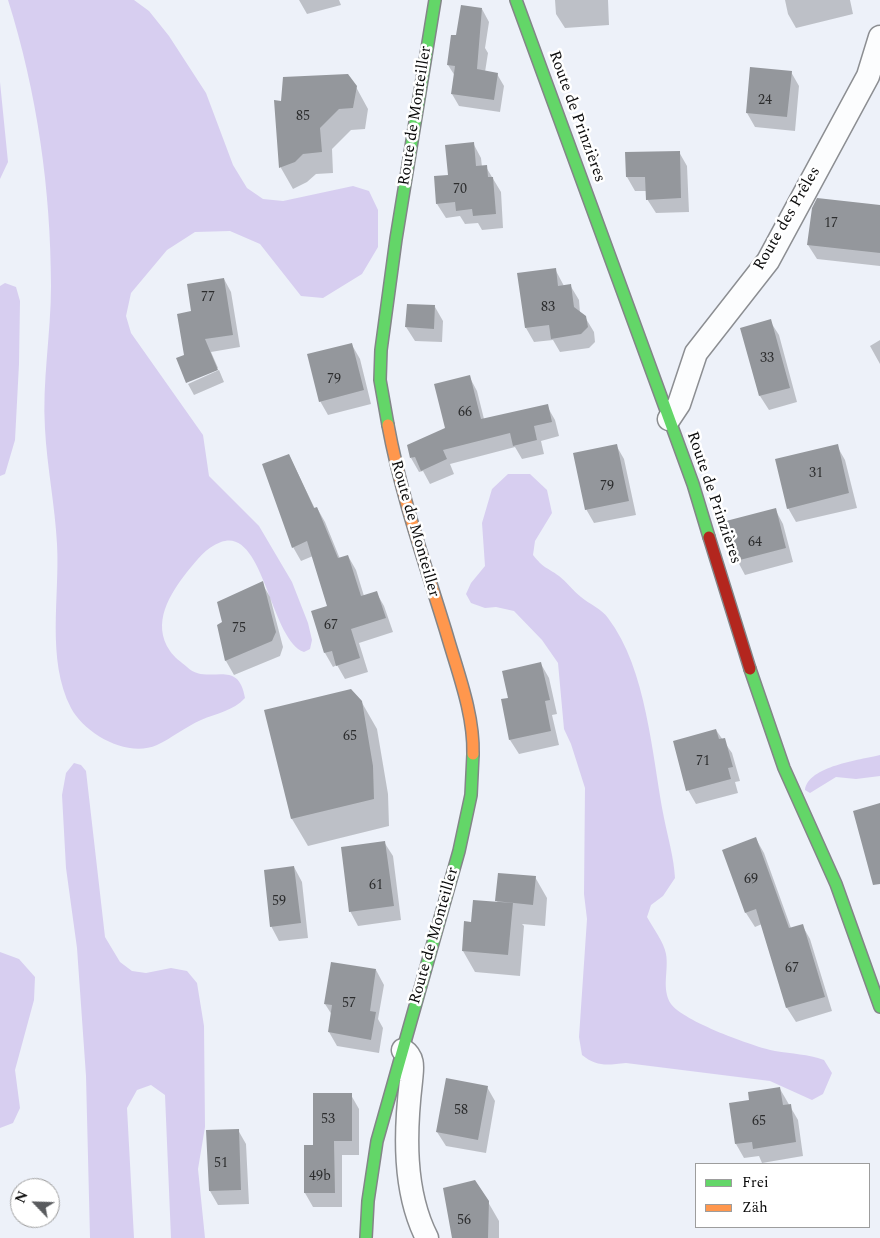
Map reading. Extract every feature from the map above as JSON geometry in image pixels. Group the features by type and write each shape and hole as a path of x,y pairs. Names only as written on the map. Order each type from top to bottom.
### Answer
{"street":[{"name":"Route de Monteiller","path":"366,1238 373,1161 464,830 471,795 473,743 464,691 437,609 395,465 380,380 381,350 396,239 435,0"},
{"name":"Route de Prinzières","path":"516,0 704,514 748,662 784,768 836,884 880,1006"},
{"name":"Route des Prêles","path":"669,419 679,404 696,353 768,261 868,76 880,37"},
{"path":"404,1050 409,1054 413,1067 408,1123 408,1164 415,1204 427,1238"}],"shaded area":[{"path":"8,0 134,0 149,11 169,36 206,93 233,165 247,188 263,199 283,201 353,186 369,191 378,210 378,247 362,274 323,298 301,296 260,244 230,231 195,232 167,250 131,293 126,316 131,333 203,435 209,476 259,526 292,582 308,623 312,640 310,649 304,652 292,643 283,628 257,567 247,551 236,542 221,542 210,547 202,554 174,590 165,609 162,630 170,651 187,667 195,672 229,675 236,678 241,685 245,698 230,709 201,720 157,745 145,748 120,746 96,735 86,727 71,708 63,689 59,669 56,649 57,544 44,411 51,286 48,214 45,178 34,106 27,70"},
{"path":"0,82 8,162 0,179"},
{"path":"5,283 16,287 20,301 19,364 15,440 5,474 0,476 0,286"},
{"path":"508,474 530,474 547,490 552,513 535,541 533,555 543,565 562,578 578,595 599,609 608,618 632,662 640,687 675,878 663,896 651,905 647,917 665,949 667,960 666,992 668,998 678,1011 689,1018 736,1039 765,1049 806,1055 824,1060 832,1073 823,1094 812,1100 770,1081 626,1063 603,1064 593,1062 582,1055 579,1037 587,919 584,894 585,788 571,744 564,729 558,663 542,640 514,611 496,607 485,608 471,603 466,594 471,583 485,566 482,523 492,489"},
{"path":"880,755 880,776 856,779 836,777 810,793 805,790 808,782 815,775 825,770 836,765"},
{"path":"74,763 81,765 86,771 105,937 120,962 132,971 146,973 171,968 187,971 197,983 204,1026 205,1127 198,1169 205,1238 171,1238 165,1095 151,1085 137,1090 127,1108 134,1238 90,1238 86,1076 77,948 66,868 62,795 66,773"},
{"path":"0,952 19,959 35,977 34,1000 15,1070 20,1108 13,1123 0,1128"}],"building":[{"path":"461,5 482,8 477,69 498,73 494,100 451,94 455,66 447,65 451,35 456,35"},
{"path":"750,67 792,71 787,117 746,113"},
{"path":"348,74 357,86 353,108 339,109 320,128 322,152 303,154 295,162 279,168 274,100 281,101 283,77"},
{"path":"474,142 476,166 487,165 488,177 493,177 496,214 473,216 472,209 456,211 455,202 436,204 434,176 448,175 445,145"},
{"path":"680,151 681,198 646,200 645,177 626,177 625,152"},
{"path":"817,198 880,205 880,253 807,245 812,208"},
{"path":"556,268 558,286 571,284 574,307 586,316 588,327 581,334 551,339 549,325 525,328 517,273"},
{"path":"224,278 233,335 205,339 218,370 186,383 176,358 184,355 177,314 191,311 187,284"},
{"path":"407,304 435,305 434,329 405,327"},
{"path":"771,319 790,388 759,396 740,328"},
{"path":"352,343 364,390 319,402 307,354"},
{"path":"470,375 481,419 548,404 552,422 534,426 537,440 513,446 510,433 443,450 447,459 421,471 415,457 410,458 407,445 445,428 434,384"},
{"path":"617,444 629,501 585,510 573,453"},
{"path":"838,444 849,493 787,509 775,459"},
{"path":"289,454 314,508 317,507 338,558 348,555 361,596 377,591 386,618 351,629 360,658 336,666 332,651 324,653 311,611 327,606 307,541 292,548 262,464"},
{"path":"776,508 786,548 736,561 726,521"},
{"path":"263,581 276,632 272,641 225,661 217,625 222,622 217,602"},
{"path":"541,662 550,700 545,701 551,731 509,740 501,699 508,698 502,671"},
{"path":"351,689 362,701 373,766 374,799 291,819 264,710"},
{"path":"716,729 719,739 725,738 733,767 728,768 731,779 686,791 673,741"},
{"path":"880,803 880,884 873,885 853,811"},
{"path":"756,837 789,928 803,924 825,997 786,1008 756,909 745,913 722,850"},
{"path":"385,841 394,906 349,912 341,847"},
{"path":"294,866 301,923 270,927 264,870"},
{"path":"498,873 536,876 533,905 495,901"},
{"path":"473,900 513,903 508,955 462,951 464,921 471,922"},
{"path":"331,962 376,969 370,1011 376,1012 371,1040 328,1032 332,1005 324,1004"},
{"path":"446,1078 488,1086 478,1140 436,1132"},
{"path":"780,1087 783,1105 791,1104 796,1142 753,1149 752,1142 735,1144 729,1103 749,1100 748,1092"},
{"path":"313,1093 352,1093 352,1141 334,1141 335,1193 304,1193 304,1145 313,1145"},
{"path":"239,1129 241,1190 209,1191 206,1130"},
{"path":"475,1180 489,1201 488,1238 452,1238 443,1188"}],"traffic: fast":[{"path":"388,425 380,380 381,350 396,239 435,0"},
{"path":"516,0 693,484 709,537"},
{"path":"750,669 784,768 836,884 880,1007"},
{"path":"366,1238 368,1201 377,1141 459,851 471,795 473,754"}],"traffic: slow":[{"path":"388,425 407,504 468,709 473,739 473,754"}],"traffic: jam":[{"path":"709,537 750,669"}]}
